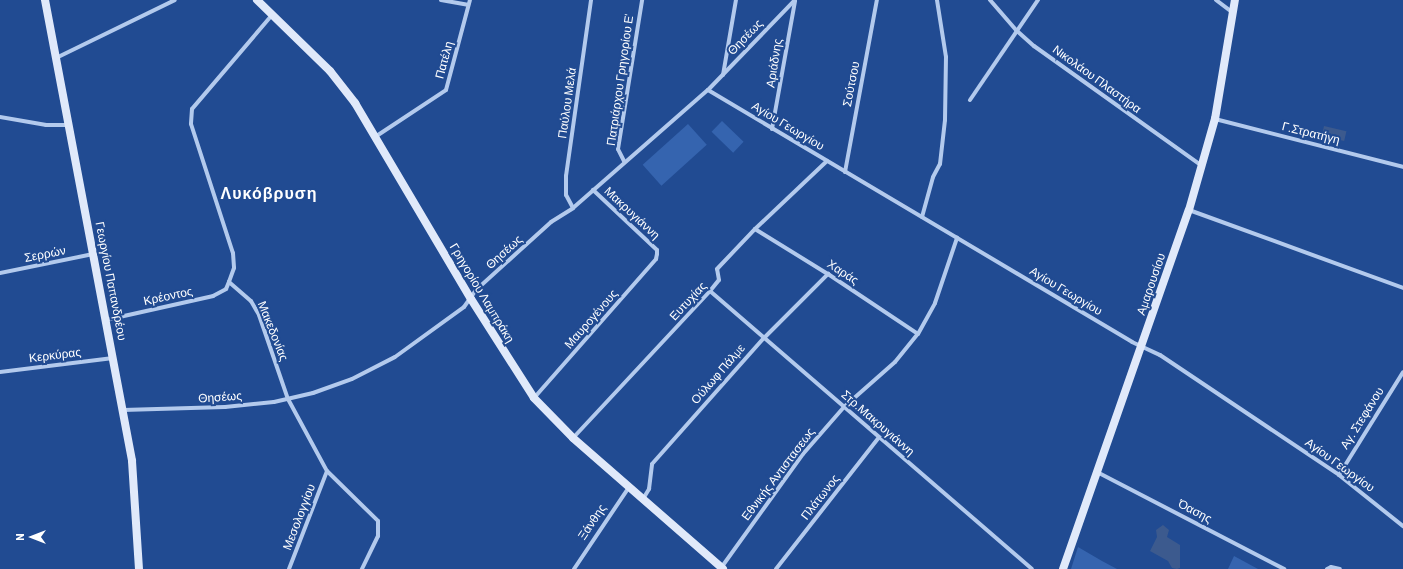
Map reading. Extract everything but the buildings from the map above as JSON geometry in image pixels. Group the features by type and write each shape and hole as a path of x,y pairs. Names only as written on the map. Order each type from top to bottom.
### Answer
{"main road":[{"name":"Γεωργίου Παπανδρέου","path":"46,0 133,466 139,569"},
{"name":"Γρηγορίου Λαμπράκη","path":"257,0 343,86 471,299 534,398 573,438 721,568"},
{"name":"Αμαρουσίου","path":"1063,569 1189,210 1215,119 1235,0"}],"street":[{"path":"56,58 174,0"},
{"path":"440,0 468,5"},
{"name":"Πατέλη","path":"375,137 446,90 470,0"},
{"name":"Παύλου Μελά","path":"573,208 566,195 566,176 591,0"},
{"name":"Πατριάρχου Γρηγορίου Ε'","path":"624,161 618,149 642,0"},
{"path":"723,75 736,0"},
{"name":"Θησέως","path":"123,410 225,407 288,399 352,378 395,357 471,299 476,290 551,222 573,208 624,161 708,90 795,0"},
{"name":"Αριάδνης","path":"772,129 795,0"},
{"name":"Σούτσου","path":"845,172 877,0"},
{"path":"922,217 933,177 940,164 945,120 946,57 937,0"},
{"name":"Νικολάου Πλαστήρα","path":"990,0 1016,30 1103,97 1202,165"},
{"path":"970,100 1016,30 1038,0"},
{"path":"1216,0 1233,13"},
{"path":"229,282 234,268 233,253 211,190 190,116 192,109 272,15"},
{"name":"Αγίου Γεωργίου","path":"708,90 956,238 1142,346 1339,475 1403,526"},
{"path":"0,117 46,125 69,125"},
{"name":"Γ.Στρατήγη","path":"1215,119 1403,167"},
{"name":"Ευτυχίας","path":"573,438 710,292 718,282 717,269 755,229 827,161"},
{"name":"Μακρυγιάννη","path":"593,190 657,250"},
{"path":"1189,210 1403,288"},
{"name":"Χαράς","path":"755,229 828,274 918,334"},
{"name":"Εθνικής Αντιστασεως","path":"721,568 803,454 844,407 895,362 918,334 935,303 956,238"},
{"name":"Μαυρογένους","path":"534,398 656,260 657,250"},
{"name":"Σερρών","path":"0,273 93,254"},
{"name":"Ούλωφ Πάλμε","path":"642,499 649,489 652,464 764,338 828,274"},
{"name":"Κρέοντος","path":"106,320 213,296 226,289 229,282"},
{"name":"Μακεδονίας","path":"229,282 252,301 259,315 288,399 327,471 378,521 378,536 362,569"},
{"name":"Στρ.Μακρυγιάννη","path":"710,292 1032,569"},
{"name":"Κερκύρας","path":"0,372 113,358"},
{"name":"Αγ. Στεφάνου","path":"1339,475 1403,372"},
{"name":"Πλάτωνος","path":"776,569 879,437"},
{"name":"Μεσολογγίου","path":"289,569 327,471"},
{"name":"Όασης","path":"1097,472 1284,569"},
{"name":"Ξάνθης","path":"575,567 629,487"},
{"path":"575,567 582,569"},
{"path":"1327,569 1331,567 1340,569"}],"shaded area":[{"path":"722,121 744,142 733,153 712,132"},
{"path":"688,124 707,145 661,186 643,165"},
{"path":"1324,126 1346,131 1344,141 1322,136"},
{"path":"1163,525 1169,530 1167,537 1180,545 1180,568 1172,568 1168,561 1150,551 1157,537 1156,530"},
{"path":"1078,547 1102,561 1117,569 1071,569"},
{"path":"1234,556 1258,569 1228,569"}],"district":[{"name":"Λυκόβρυση","path":"269,193"}]}
